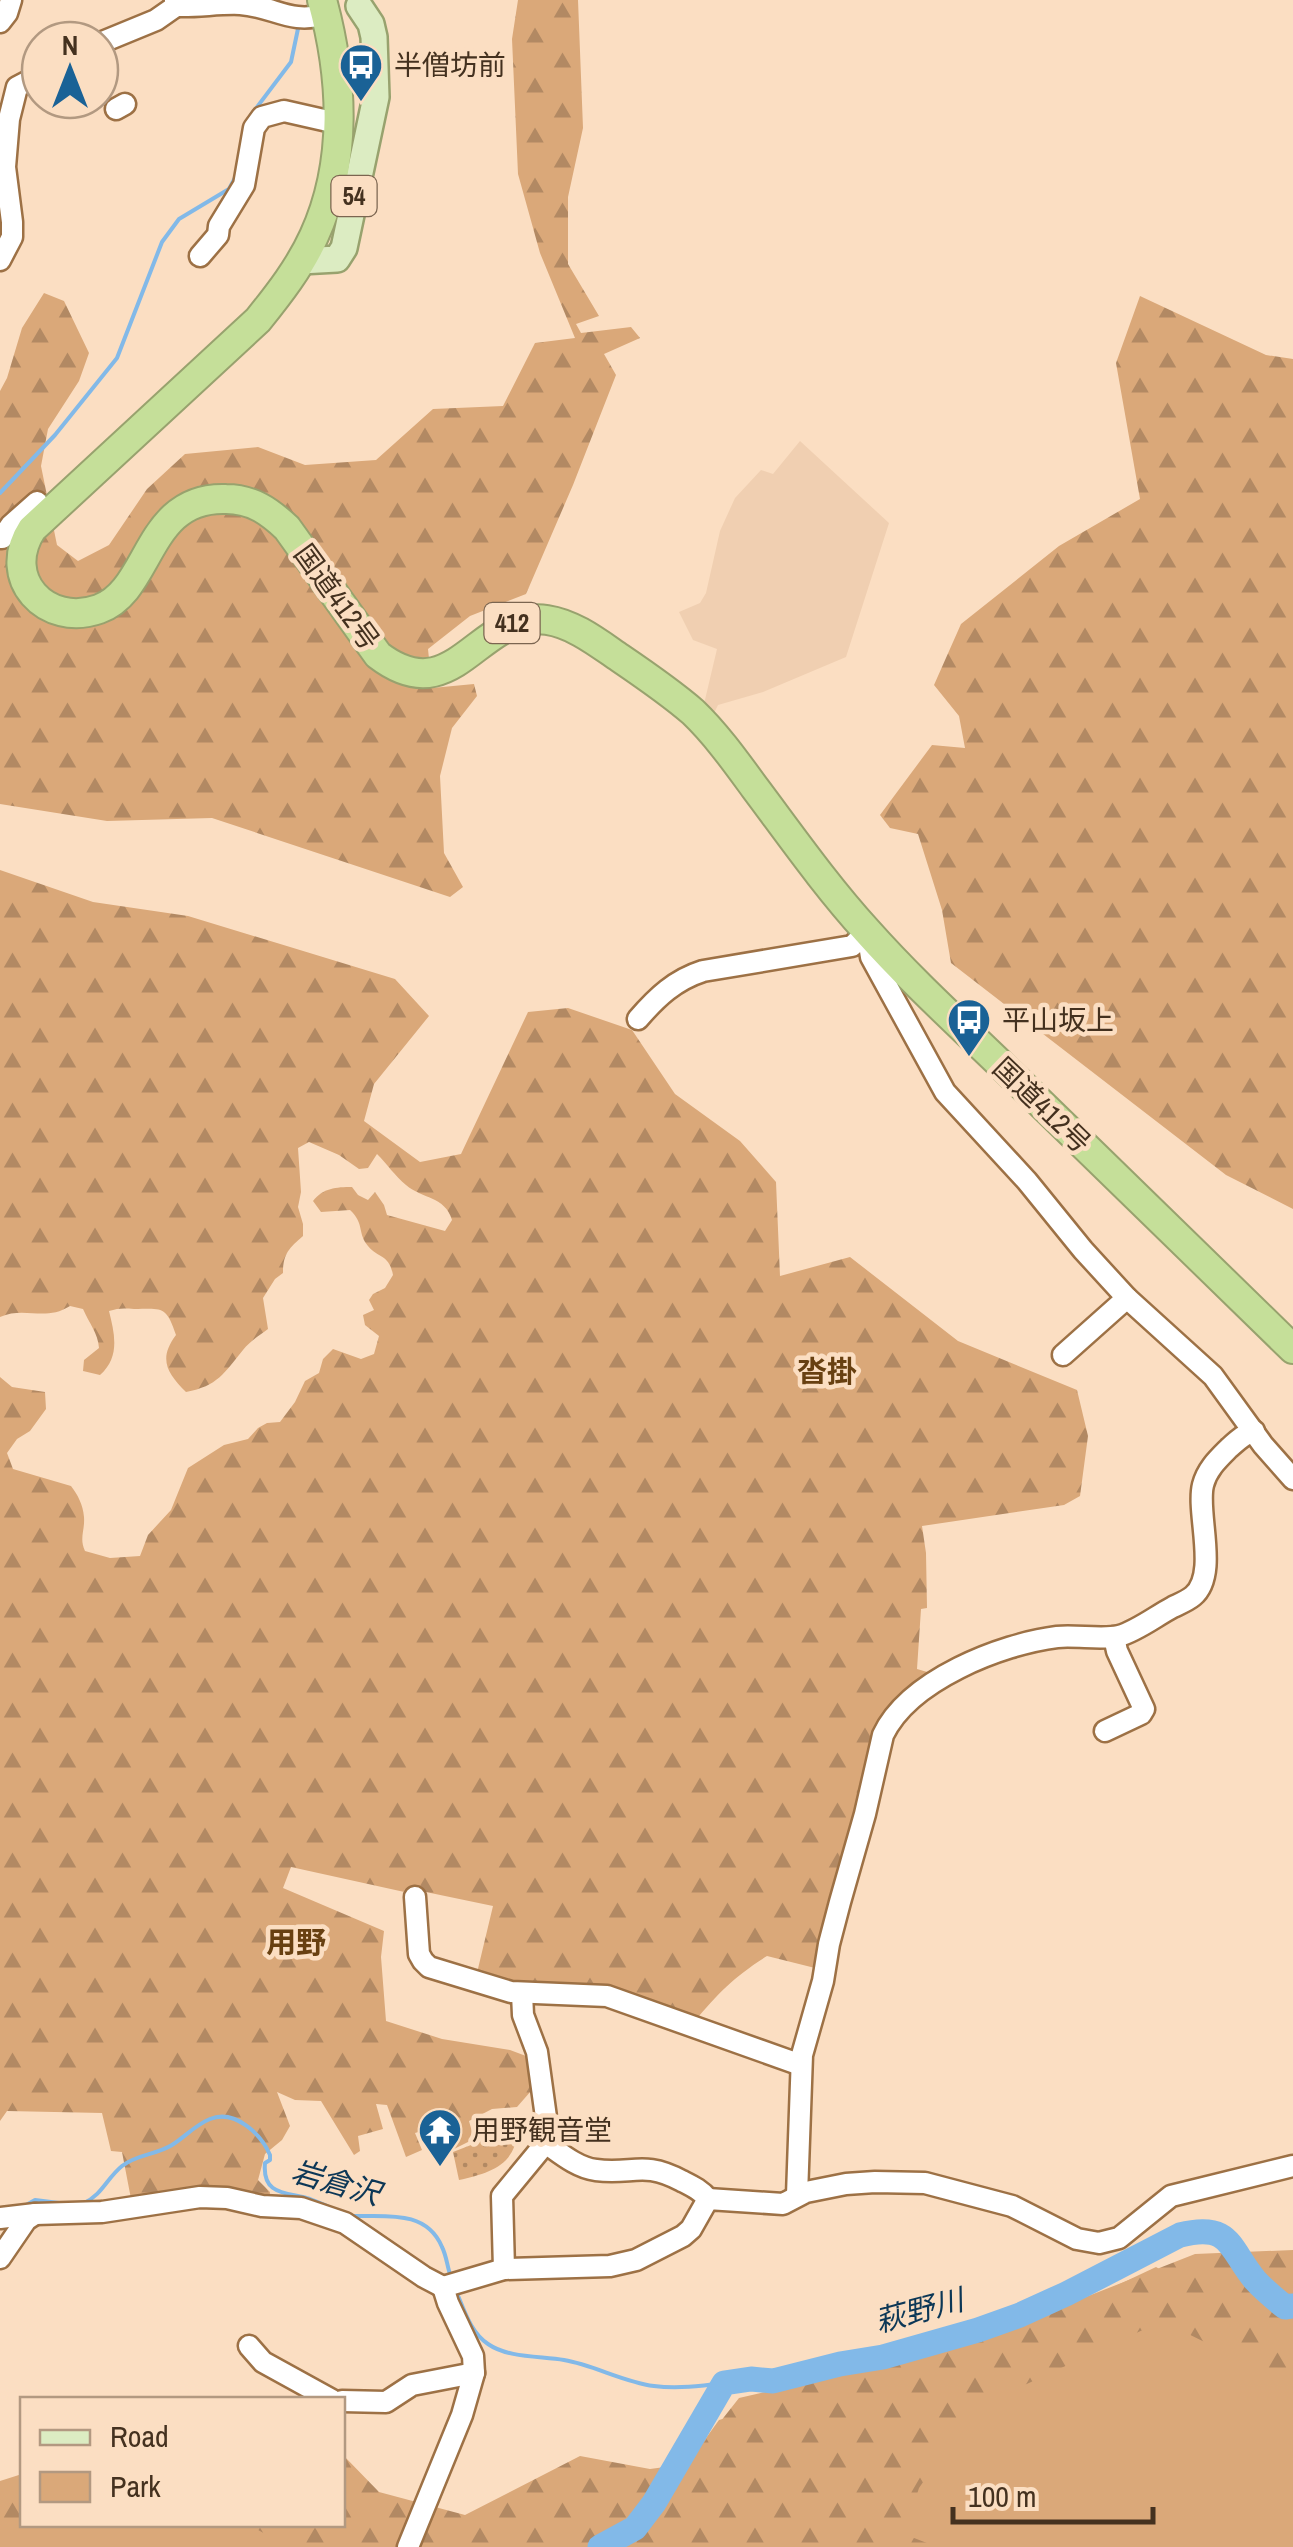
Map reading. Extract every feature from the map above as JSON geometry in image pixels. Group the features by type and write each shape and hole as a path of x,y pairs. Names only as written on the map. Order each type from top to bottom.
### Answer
{"highway":[{"name":"国道412号","path":"312,12 337,72 340,120 327,204 302,261 258,320 35,512 18,550 25,587 34,599 64,613 104,607 126,587 165,526 193,504 238,499 273,514 378,655 408,672 440,671 512,624 543,619 564,624 642,673 695,714 868,932 1293,1349"}],"main road":[{"path":"312,12 361,3"},
{"name":"54","path":"302,261 337,258 344,248 376,98 372,24 361,3"}],"street":[{"path":"0,22 11,0"},
{"path":"120,35 156,20 176,3 241,4 312,12"},
{"path":"0,260 12,237 6,167 8,91"},
{"path":"200,256 218,235 254,128 254,117 284,110 328,121 340,120"},
{"path":"0,538 11,525 35,512"},
{"path":"638,1018 684,977 852,946 868,932"},
{"path":"868,932 871,958 945,1092 1127,1298 1213,1376 1293,1479"},
{"path":"1063,1355 1127,1298"},
{"path":"797,2195 801,2065 883,1734 894,1715 948,1672 1039,1640 1062,1636 1114,1637 1195,1594 1205,1559 1202,1485 1218,1458 1254,1431"},
{"path":"1104,1731 1144,1709 1114,1637"},
{"path":"416,1897 420,1954 429,1967 500,1990 607,1996 801,2065"},
{"path":"504,2269 502,2196 547,2144 549,2132 536,2052 523,2015 522,1993"},
{"path":"547,2144 590,2169 660,2171 702,2192 708,2199 772,2205 846,2184 925,2183 1012,2206 1077,2239 1099,2244 1119,2238 1172,2196 1293,2166"},
{"path":"0,2218 110,2211 200,2197 301,2208 345,2223 424,2277 450,2284 504,2269 610,2266 636,2260 682,2236 708,2199"},
{"path":"0,2258 28,2215"},
{"path":"408,2547 462,2415 474,2373 473,2356 448,2304 450,2284"},
{"path":"249,2346 263,2362 327,2397"},
{"path":"345,2401 386,2402 412,2386 474,2373"}],"shaded area":[{"path":"800,441 889,523 846,657 763,692 718,705 713,715 704,704 717,649 693,640 679,612 700,603 706,593 720,531 735,498 761,470 773,474"}],"green space":[{"path":"518,0 578,0 583,128 568,197 568,264 599,316 576,324 581,333 631,327 640,338 604,354 616,375 526,594 470,616 428,649 432,688 474,684 477,696 452,728 440,776 444,853 463,887 450,897 212,818 107,821 0,804 0,391 22,328 44,293 64,301 89,353 79,381 48,429 41,466 57,545 78,561 109,545 147,489 185,454 258,447 305,465 376,460 433,409 503,406 535,343 575,338 540,253 518,174 512,39"},
{"path":"1140,296 1266,355 1293,359 1293,1209 1226,1175 951,963 942,910 918,834 890,828 880,815 932,745 965,748 959,716 934,685 961,624 1059,546 1140,499 1116,363"},
{"path":"0,870 93,902 188,916 395,979 429,1016 374,1084 364,1121 420,1162 461,1154 528,1012 568,1008 632,1030 675,1094 740,1141 776,1182 780,1276 850,1257 958,1341 1077,1390 1088,1436 1080,1496 1064,1505 922,1526 927,1608 921,1609 917,1669 934,1674 890,1709 819,1969 767,1956 727,1986 694,2022 476,1977 493,1906 421,1891 418,1895 291,1867 283,1888 384,1931 381,1957 386,2021 442,2039 526,2056 538,2083 517,2107 492,2109 469,2121 474,2139 446,2153 436,2152 425,2130 415,2133 422,2150 406,2157 387,2105 376,2104 383,2129 358,2136 360,2151 354,2155 321,2101 295,2100 277,2092 290,2126 282,2140 265,2154 258,2180 270,2192 269,2203 132,2204 122,2152 111,2151 102,2113 7,2111 0,2121 0,1377 12,1387 45,1392 46,1409 7,1453 13,1469 71,1486 83,1508 85,1551 110,1558 140,1556 148,1535 171,1510 188,1468 224,1445 248,1439 267,1423 280,1422 305,1381 319,1373 323,1359 333,1349 361,1359 374,1354 379,1336 365,1325 363,1315 374,1310 369,1300 385,1288 393,1275 391,1268 368,1246 350,1210 321,1212 313,1201 330,1189 352,1187 368,1200 375,1192 387,1215 445,1231 452,1220 444,1206 412,1190 377,1154 368,1168 359,1169 309,1142 298,1148 298,1207 303,1236 288,1252 283,1273 263,1298 268,1329 219,1377 186,1392 167,1365 167,1351 176,1335 162,1311 109,1311 113,1353 100,1375 83,1371 84,1360 99,1348 83,1309 70,1306 52,1313 0,1317"},
{"path":"497,2121 517,2125 508,2158 492,2170 459,2180 453,2152 471,2145"},
{"path":"1293,2250 1293,2380 1243,2361 1162,2321 973,2409 919,2488 904,2534 937,2547 289,2547 253,2527 345,2527 345,2457 379,2492 465,2515 580,2456 650,2469 687,2464 739,2398 956,2348 1195,2254"},
{"path":"1156,2267 1241,2317 1293,2325 1293,2547 628,2547 719,2420 908,2366 971,2354"},
{"path":"20,2475 20,2527 25,2527 17,2547 0,2547 0,2481"},
{"path":"0,2507 20,2522 20,2527 345,2525 389,2547 0,2547"}],"waterway":[{"path":"251,115 291,62 299,24"},
{"path":"0,493 55,435 117,358 162,242 179,219 229,189 236,176"},
{"name":"岩倉沢","path":"84,2203 128,2162 166,2148 210,2119 229,2117 246,2125 270,2155 265,2174 272,2187 333,2209"},
{"name":"岩倉沢","path":"21,2208 35,2200 59,2203"},
{"name":"岩倉沢","path":"351,2216 391,2216 426,2226 442,2247 451,2277"},
{"name":"萩野川","path":"600,2547 635,2528 654,2503 724,2383 773,2381 883,2357 978,2330 1066,2294 1180,2235 1197,2232 1220,2235 1262,2287 1285,2307 1293,2306"},
{"name":"岩倉沢","path":"456,2291 468,2320 496,2349 575,2362 654,2386 724,2383"}],"place":[{"name":"半僧坊前","path":"361,103"},
{"name":"平山坂上","path":"969,1058"},
{"name":"用野観音堂","path":"440,2168"}],"district":[{"name":"沓掛","path":"827,1371"},
{"name":"用野","path":"296,1942"}]}
